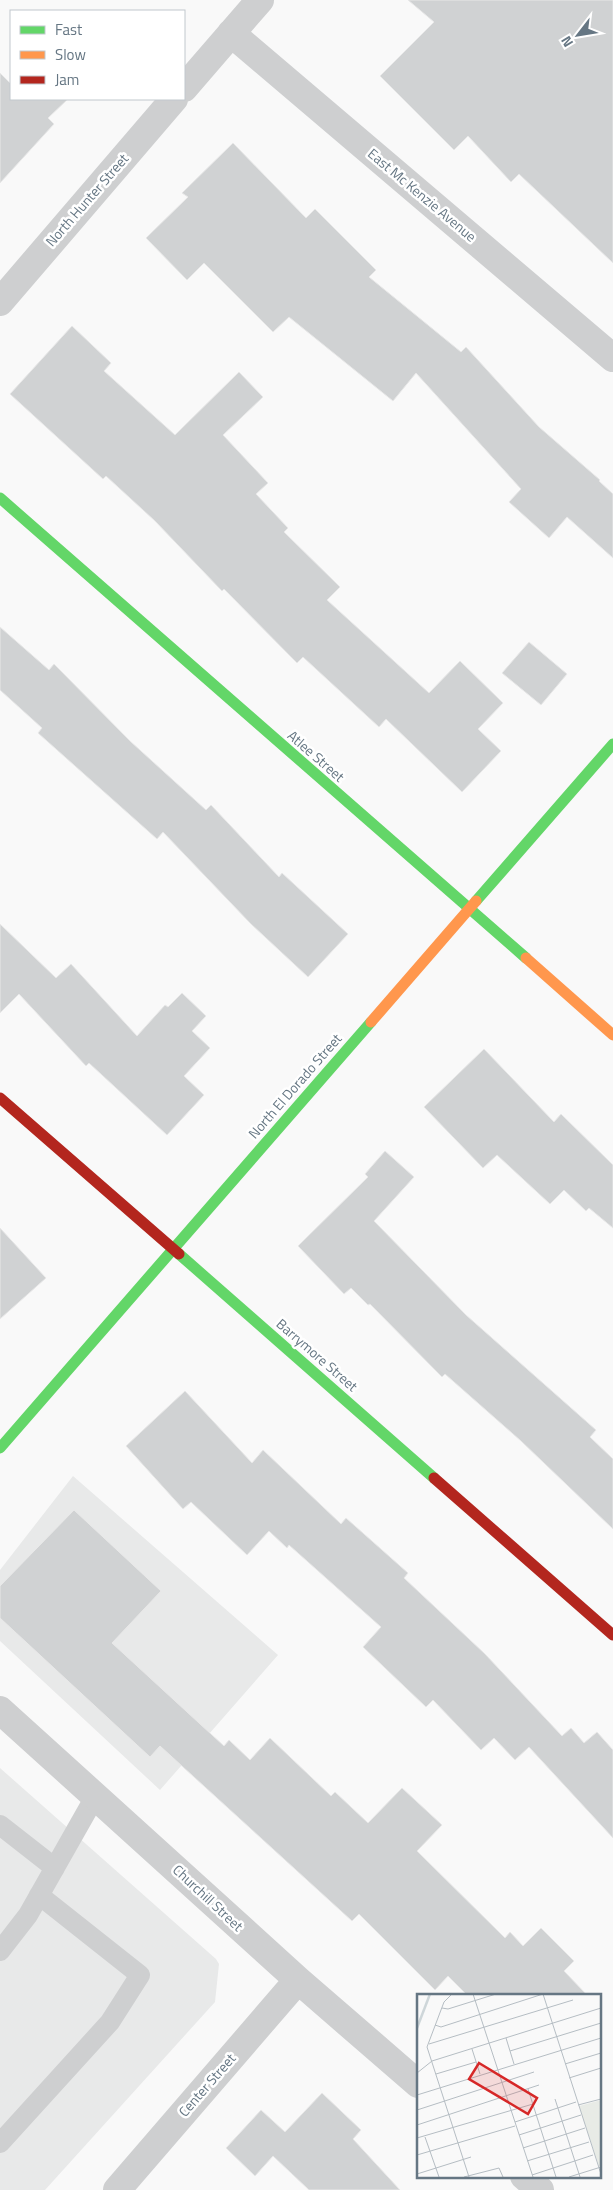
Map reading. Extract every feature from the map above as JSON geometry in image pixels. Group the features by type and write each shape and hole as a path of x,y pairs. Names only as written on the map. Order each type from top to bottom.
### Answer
{"street":[{"path":"185,87 260,0"},
{"name":"East Mc Kenzie Avenue","path":"231,33 613,358"},
{"name":"North Hunter Street","path":"0,302 173,100"},
{"name":"Atlee Street","path":"0,498 613,1035"},
{"name":"North El Dorado Street","path":"0,1448 172,1248 613,744"},
{"name":"Barrymore Street","path":"0,1098 613,1635"},
{"name":"Churchill Street","path":"0,1710 298,1980 417,2083"},
{"name":"Center Street","path":"117,2190 298,1980"},
{"path":"526,2178 540,2190"}],"lane":[{"path":"0,1950 28,1915 96,1795"},
{"path":"0,1825 54,1868"},
{"path":"0,2142 110,2022 140,1975 39,1895"}],"shaded area":[{"path":"73,1476 278,1655 160,1790 0,1641 0,1570"},
{"path":"0,1768 216,1959 219,1964 215,2002 45,2190 0,2190"}],"building":[{"path":"408,0 613,0 613,263 519,174 511,182 468,136 454,150 380,76 434,22"},
{"path":"0,73 10,83 10,100 67,100 48,118 54,124 0,183"},
{"path":"233,143 306,218 315,209 376,270 369,277 461,352 466,347 539,427 600,480 613,494 613,558 567,517 549,538 509,502 521,489 416,373 393,401 289,317 273,332 204,263 187,280 146,238 188,197 182,193"},
{"path":"72,326 111,363 104,371 175,435 239,372 263,397 223,435 268,483 256,494 288,528 284,532 340,587 327,600 429,693 460,661 503,703 478,729 501,751 462,792 386,719 379,727 303,657 297,663 224,589 222,591 155,521 106,476 103,479 10,394"},
{"path":"0,627 49,670 54,664 130,741 206,810 211,805 279,877 282,873 348,934 308,977 251,924 163,832 157,839 38,733 42,728 0,690"},
{"path":"529,642 567,674 541,705 502,673"},
{"path":"0,924 56,978 71,964 137,1036 165,1005 168,1007 182,993 206,1016 192,1031 210,1048 184,1076 204,1095 167,1135 89,1063 86,1066 19,994 0,1013"},
{"path":"484,1049 554,1122 561,1114 613,1165 613,1228 589,1208 586,1211 564,1190 550,1204 497,1155 483,1168 424,1107"},
{"path":"385,1151 414,1177 374,1221 466,1315 596,1430 590,1437 613,1459 613,1529 521,1441 445,1374 442,1377 370,1304 368,1305 351,1288 344,1294 298,1246 368,1177 365,1174"},
{"path":"0,1228 46,1278 0,1319"},
{"path":"185,1391 252,1463 263,1450 341,1524 346,1518 408,1573 404,1578 485,1654 562,1736 571,1728 584,1743 597,1732 613,1750 613,1838 529,1747 515,1760 494,1738 481,1750 433,1700 426,1707 363,1647 381,1627 289,1545 287,1548 269,1531 247,1555 191,1502 183,1509 126,1446"},
{"path":"74,1510 161,1591 112,1643 224,1746 229,1740 250,1760 270,1738 331,1796 335,1792 368,1823 402,1788 442,1825 417,1851 505,1938 510,1932 523,1946 541,1928 574,1961 564,1971 586,1994 466,1994 448,1976 435,1990 359,1914 352,1921 160,1746 150,1757 0,1618 0,1586"},
{"path":"322,2093 361,2130 353,2139 400,2190 309,2190 273,2156 255,2176 226,2148 261,2110 285,2132"}],"traffic: fast":[{"path":"0,498 526,958"},
{"path":"476,901 613,744"},
{"path":"0,1448 371,1022"},
{"path":"179,1254 434,1478"}],"traffic: slow":[{"path":"371,1022 476,901"},
{"path":"526,958 613,1035"}],"traffic: jam":[{"path":"0,1098 179,1254"},
{"path":"434,1478 613,1635"}]}
